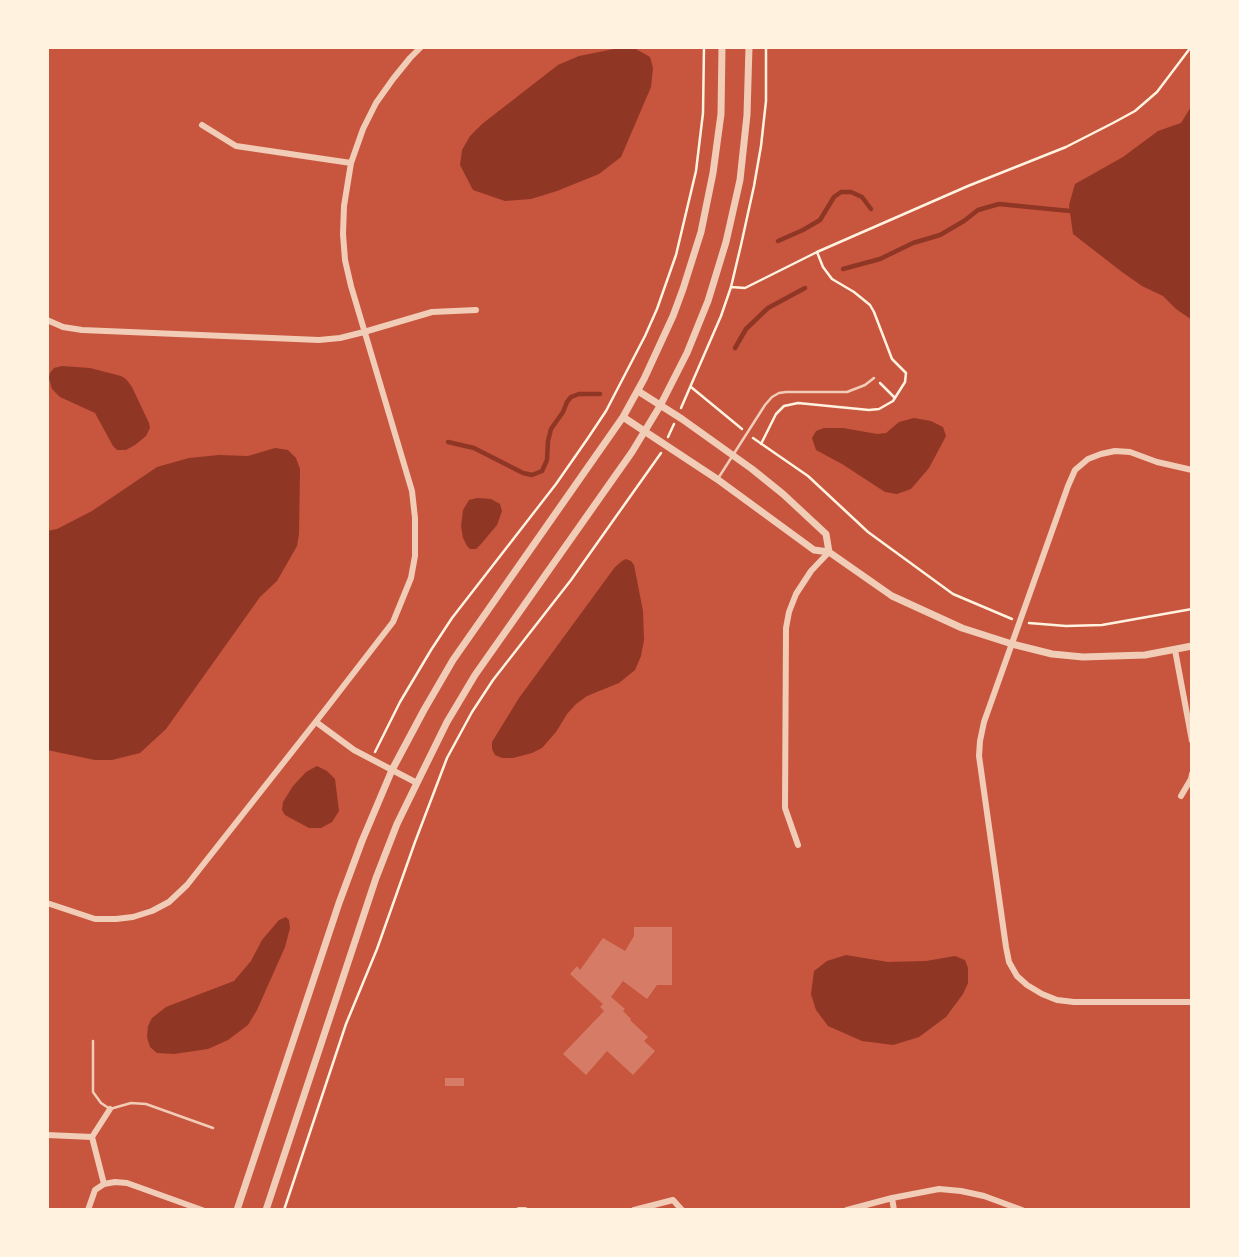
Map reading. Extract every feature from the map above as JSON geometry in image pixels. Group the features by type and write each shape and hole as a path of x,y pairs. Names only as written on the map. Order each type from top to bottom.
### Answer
{"street":[{"path":"47,903 95,919 116,919 152,911 169,902 187,885 393,622 411,578 415,556 412,491 351,286 345,260 344,206 351,163 376,103 421,47"},
{"path":"237,1210 343,893 392,770 453,660 623,417 663,340 683,289 708,203 720,114 722,47"},
{"path":"266,1210 376,878 416,783 475,675 617,475 668,391 687,352 708,301 726,242 740,180 745,145 749,47"},
{"path":"202,125 236,146 351,163"},
{"path":"47,320 63,327 82,330 305,340 340,338 432,312 476,310"},
{"path":"638,391 734,456 783,494 826,534 829,552"},
{"path":"623,417 814,550 829,552 891,596 962,628 1052,654 1083,657 1145,654 1192,646"},
{"path":"1192,470 1130,452 1115,451 1088,459 1076,470 984,722 979,756 1003,928 1009,962 1017,976 1027,985 1057,1000 1192,1002"},
{"path":"798,845 785,808 786,628 796,594 811,570 829,552"},
{"path":"1175,650 1192,741"},
{"path":"316,722 354,750 416,783"},
{"path":"1181,796 1192,775"},
{"path":"104,1184 92,1137 110,1109"},
{"path":"47,1135 92,1137"},
{"path":"88,1210 95,1190 104,1184 115,1182 127,1183 202,1210"},
{"path":"847,1210 939,1189 984,1196 1023,1210"},
{"path":"891,1198 894,1210"},
{"path":"634,1210 673,1200 682,1210"},
{"path":"519,1210 526,1210"}],"lane":[{"path":"717,480 765,405 779,393 847,392 874,378"},
{"path":"93,1041 93,1092 101,1103 110,1109 131,1103 146,1104 213,1128"},
{"path":"177,1210 180,1202"}],"path":[{"path":"372,759 400,702 431,650 556,484 606,411 645,336 676,255 696,171 703,113 704,47"},
{"path":"731,287 745,288 817,252 968,186 1066,147 1113,123 1157,92 1191,47"},
{"path":"761,444 776,414 785,405 799,403 875,410 895,398 902,388 906,373 892,359 870,305 827,274 817,252"},
{"path":"628,369 644,379"},
{"path":"874,378 895,398"},
{"path":"691,387 761,444 808,477 868,532 953,594 1020,622 1066,626 1101,625 1192,609"},
{"path":"668,391 685,400"},
{"path":"284,1210 346,1024 377,950 447,758 492,680 559,596 662,453"}],"shaded area":[{"path":"634,48 650,57 653,68 651,87 621,157 599,174 531,199 505,201 473,190 460,165 462,150 470,136 482,124 558,65 579,56"},
{"path":"1192,105 1192,320 1163,296 1142,286 1073,234 1069,205 1075,184 1123,157 1158,131 1181,123"},
{"path":"54,368 90,368 126,379 149,423 146,436 126,450 117,450 95,413 60,397 52,389 50,373"},
{"path":"914,418 931,421 943,427 946,436 929,468 911,489 897,494 885,492 816,450 812,438 816,431 824,428 886,433 899,422"},
{"path":"275,448 288,450 296,458 300,469 297,546 277,581 260,597 166,729 140,753 112,760 95,760 47,750 47,531 57,529 92,511 157,467 189,458 248,456"},
{"path":"491,499 500,504 502,511 497,525 476,549 470,549 463,538 463,510 469,500"},
{"path":"626,559 634,565 643,611 644,640 635,670 619,683 587,696 576,704 542,748 513,758 495,755 492,742 519,698 615,567"},
{"path":"317,766 335,779 339,811 332,822 321,828 309,828 285,815 282,810 283,802 306,772"},
{"path":"286,917 290,928 285,947 248,1025 228,1040 208,1049 174,1054 157,1053 150,1047 147,1037 152,1018 166,1007 234,981 251,961 262,940 279,920"},
{"path":"846,955 888,962 926,961 955,956 965,960 968,983 946,1017 919,1037 893,1045 862,1041 828,1026 816,1010 811,994 814,971 827,961"}],"building":[{"path":"634,927 672,927 672,985 657,985 647,999 623,981 611,997 625,1009 623,1011 630,1020 648,1037 644,1041 655,1051 633,1075 607,1051 586,1075 563,1054 604,1011 600,1007 603,1004 570,974 577,966 580,970 603,938 625,951 634,936"},
{"path":"445,1078 464,1078 464,1086 445,1086"}],"waterway":[{"path":"778,241 820,220 834,197 841,192 851,192 862,197 871,209"},
{"path":"843,269 880,259 913,243 940,235 978,210 999,204 1070,211"},
{"path":"735,348 746,329 768,308 805,288"},
{"path":"448,442 474,448 532,475 542,471 547,460 551,429 571,397 579,394 600,394"}]}
